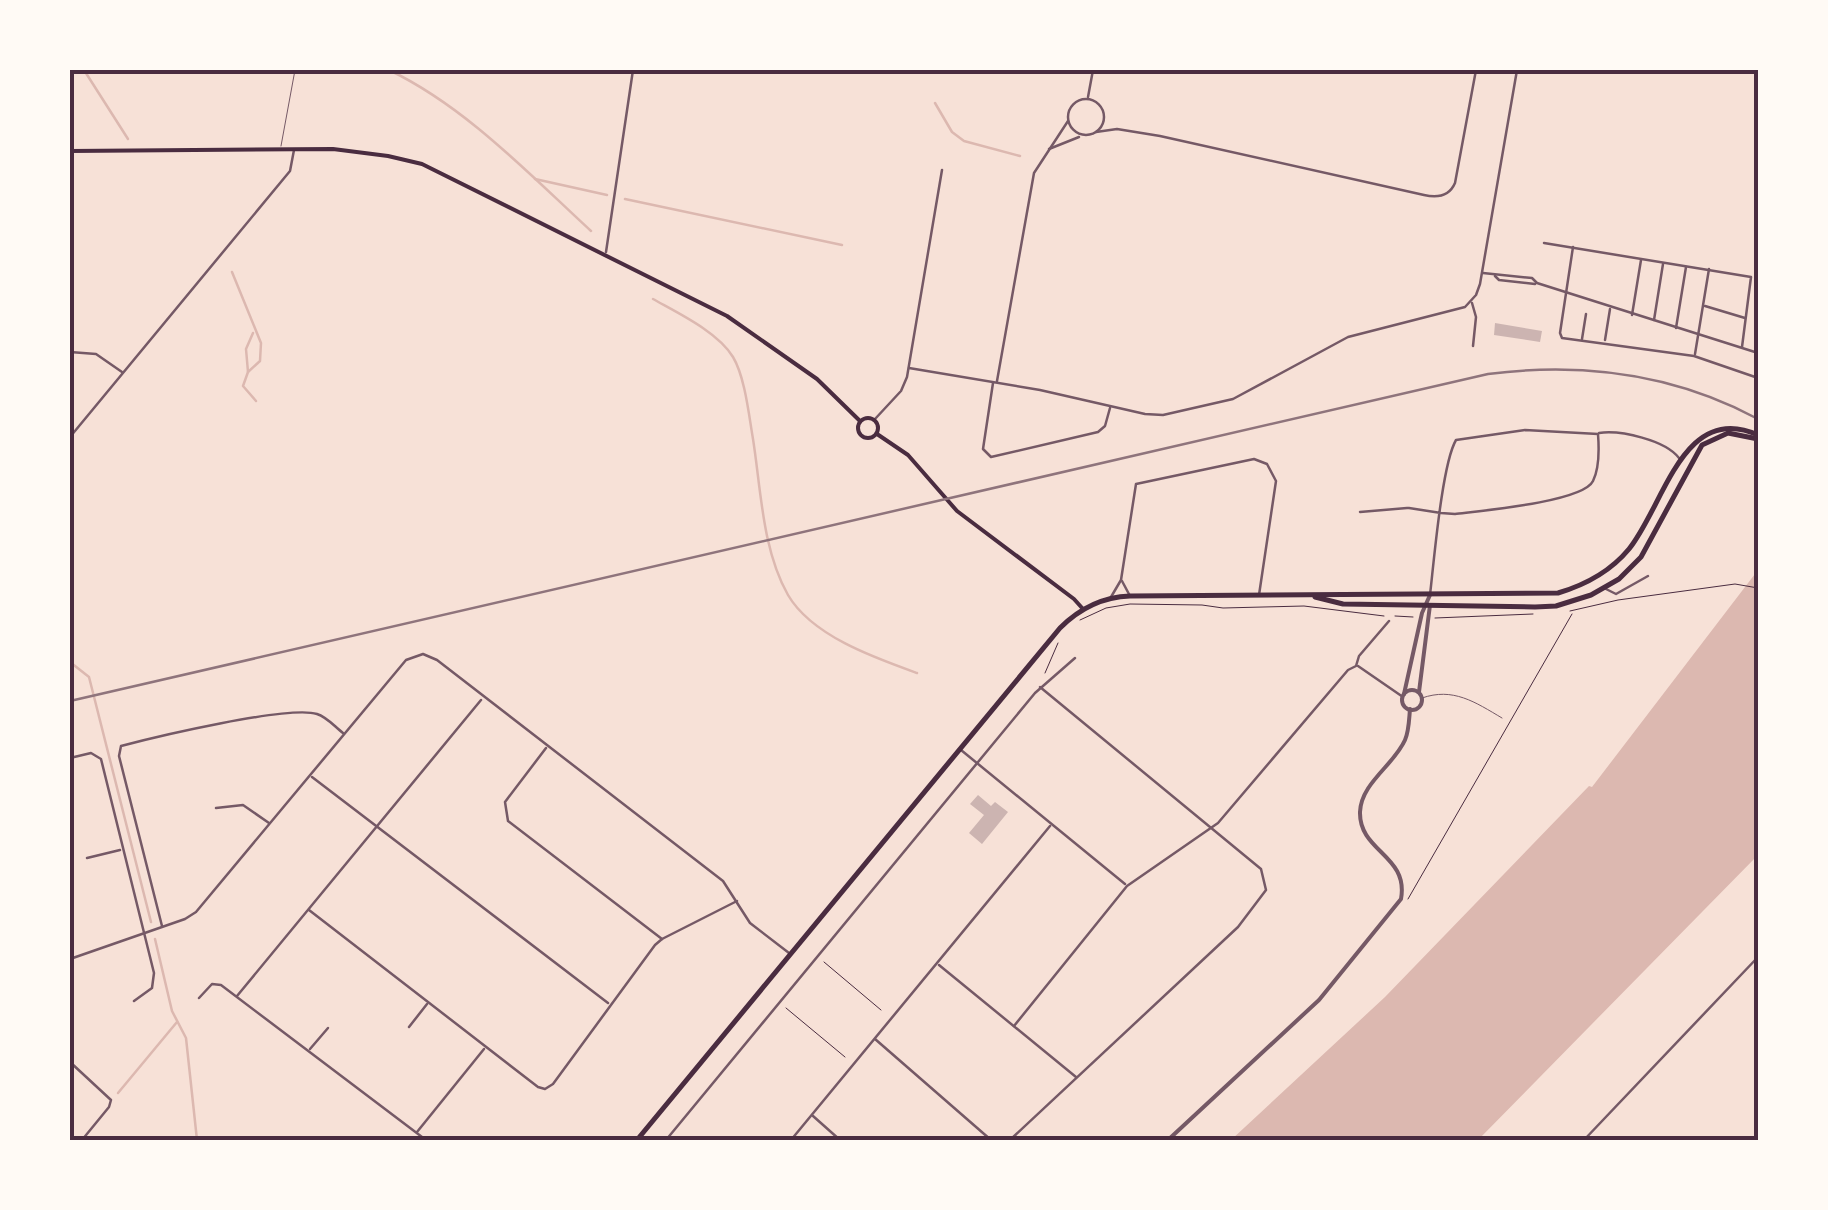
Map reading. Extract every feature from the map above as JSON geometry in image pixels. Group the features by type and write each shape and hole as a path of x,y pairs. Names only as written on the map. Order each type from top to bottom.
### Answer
{"highway":[{"path":"1315,597 1558,594 1589,582 1614,564 1636,540 1680,460 1695,441 1718,430 1740,429 1758,437"},
{"path":"638,1140 1060,628 1083,609 1110,598 1130,596 1315,597 1343,604 1427,606 1550,606 1570,602 1606,588 1641,557 1702,445 1732,433 1758,437"}],"main road":[{"path":"70,151 354,150 422,164 606,254 753,332 817,379 860,421"},
{"path":"860,421 869,417 875,420 877,434"},
{"path":"860,421 858,430 862,436 870,438 877,434"},
{"path":"877,434 908,455 957,511 1083,609"}],"street":[{"path":"606,254 633,70"},
{"path":"1087,98 1093,70"},
{"path":"1048,150 1096,132 1116,129 1424,196 1442,196 1453,188 1457,178 1476,70"},
{"path":"909,368 1156,416 1226,401 1348,337 1458,310 1472,302 1478,290 1516,70"},
{"path":"1096,132 1103,124 1104,112 1098,103 1087,98 1072,104 1068,121 1034,173 983,449 992,457 1098,432 1106,426 1110,406"},
{"path":"1068,121 1074,131 1084,136"},
{"path":"70,437 290,171 294,150"},
{"path":"875,420 901,390 909,368 942,170"},
{"path":"1544,243 1753,278 1742,348"},
{"path":"1573,248 1562,338 1694,356 1758,378"},
{"path":"1632,315 1641,258"},
{"path":"1654,322 1664,262"},
{"path":"1676,328 1686,266"},
{"path":"1694,356 1708,269"},
{"path":"1482,273 1532,278 1566,294 1758,353"},
{"path":"1750,299 1758,300"},
{"path":"1472,302 1476,310 1472,346"},
{"path":"1703,305 1747,319"},
{"path":"1605,342 1610,308"},
{"path":"1582,340 1586,314"},
{"path":"70,352 96,354 123,372"},
{"path":"1427,606 1420,695 1418,707 1410,709 1404,706 1403,695 1427,606 1430,595 1454,442 1462,437 1525,430 1613,432 1670,448 1680,460"},
{"path":"1360,512 1409,508 1441,512 1534,504 1587,488 1594,478 1598,434"},
{"path":"1110,598 1122,580 1136,484 1246,459 1267,464 1276,483 1259,596"},
{"path":"1606,588 1616,594 1648,576"},
{"path":"1122,580 1130,596"},
{"path":"1014,1026 1127,886 1212,828 1348,670 1356,666 1359,656 1388,622"},
{"path":"70,958 185,919 201,908 406,660 415,655 437,660 723,881 754,927 791,954"},
{"path":"666,1140 1040,687 1075,658"},
{"path":"1356,666 1403,695"},
{"path":"1010,1140 1238,927 1264,896 1266,880 1261,868 1040,687"},
{"path":"1403,695 1410,690 1420,695"},
{"path":"237,996 483,698"},
{"path":"1168,1140 1319,1000 1401,899 1400,873 1366,836 1360,810 1366,792 1404,742 1410,709"},
{"path":"162,927 119,756 122,746 248,719 305,713 321,716 344,734"},
{"path":"547,747 506,802 508,820 662,938"},
{"path":"960,748 1127,886"},
{"path":"70,758 92,752 101,759 154,980 148,992 134,1001"},
{"path":"311,776 610,1004"},
{"path":"216,808 243,806 270,824"},
{"path":"791,1140 1050,826"},
{"path":"87,858 122,850"},
{"path":"309,910 427,1004 538,1087 547,1088 662,938 738,902"},
{"path":"1584,1140 1758,958"},
{"path":"938,964 1076,1077"},
{"path":"199,998 215,984 237,996 426,1140"},
{"path":"409,1027 427,1004"},
{"path":"309,1051 328,1028"},
{"path":"874,1038 991,1140"},
{"path":"416,1132 486,1048"},
{"path":"70,1062 111,1100 109,1108 82,1140"},
{"path":"812,1115 840,1140"}],"lane":[{"path":"280,150 295,70"},
{"path":"1420,695 1458,694 1502,718"}],"path":[{"path":"1566,610 1743,584 1758,588"},
{"path":"1079,621 1106,608 1130,604 1304,606 1337,613 1412,617"},
{"path":"1406,902 1572,611"},
{"path":"1439,618 1538,614"},
{"path":"1046,675 1061,638"},
{"path":"818,957 882,1010"},
{"path":"779,1003 844,1056"}],"shaded area":[{"path":"1758,570 1758,855 1478,1140 1231,1140 1385,997 1592,787"}],"building":[{"path":"1495,323 1542,331 1540,342 1494,335"},
{"path":"978,795 991,806 995,802 1008,812 982,844 969,833 984,815 970,804"}],"waterway":[{"path":"84,70 128,139"},
{"path":"389,70 470,122 591,231"},
{"path":"935,103 952,132 964,141 1020,156"},
{"path":"535,179 607,195"},
{"path":"625,199 842,245"},
{"path":"232,272 261,343 260,361 248,372 243,386 256,401"},
{"path":"653,299 708,331 737,365 748,408 768,539 788,595 799,610 828,634 917,673"},
{"path":"248,372 246,349 253,333"},
{"path":"70,662 89,677 151,922"},
{"path":"155,939 172,1011 186,1038 197,1140"},
{"path":"118,1093 177,1022"}],"railway":[{"path":"70,701 1488,374 1558,370 1627,375 1694,391 1758,419"}]}
